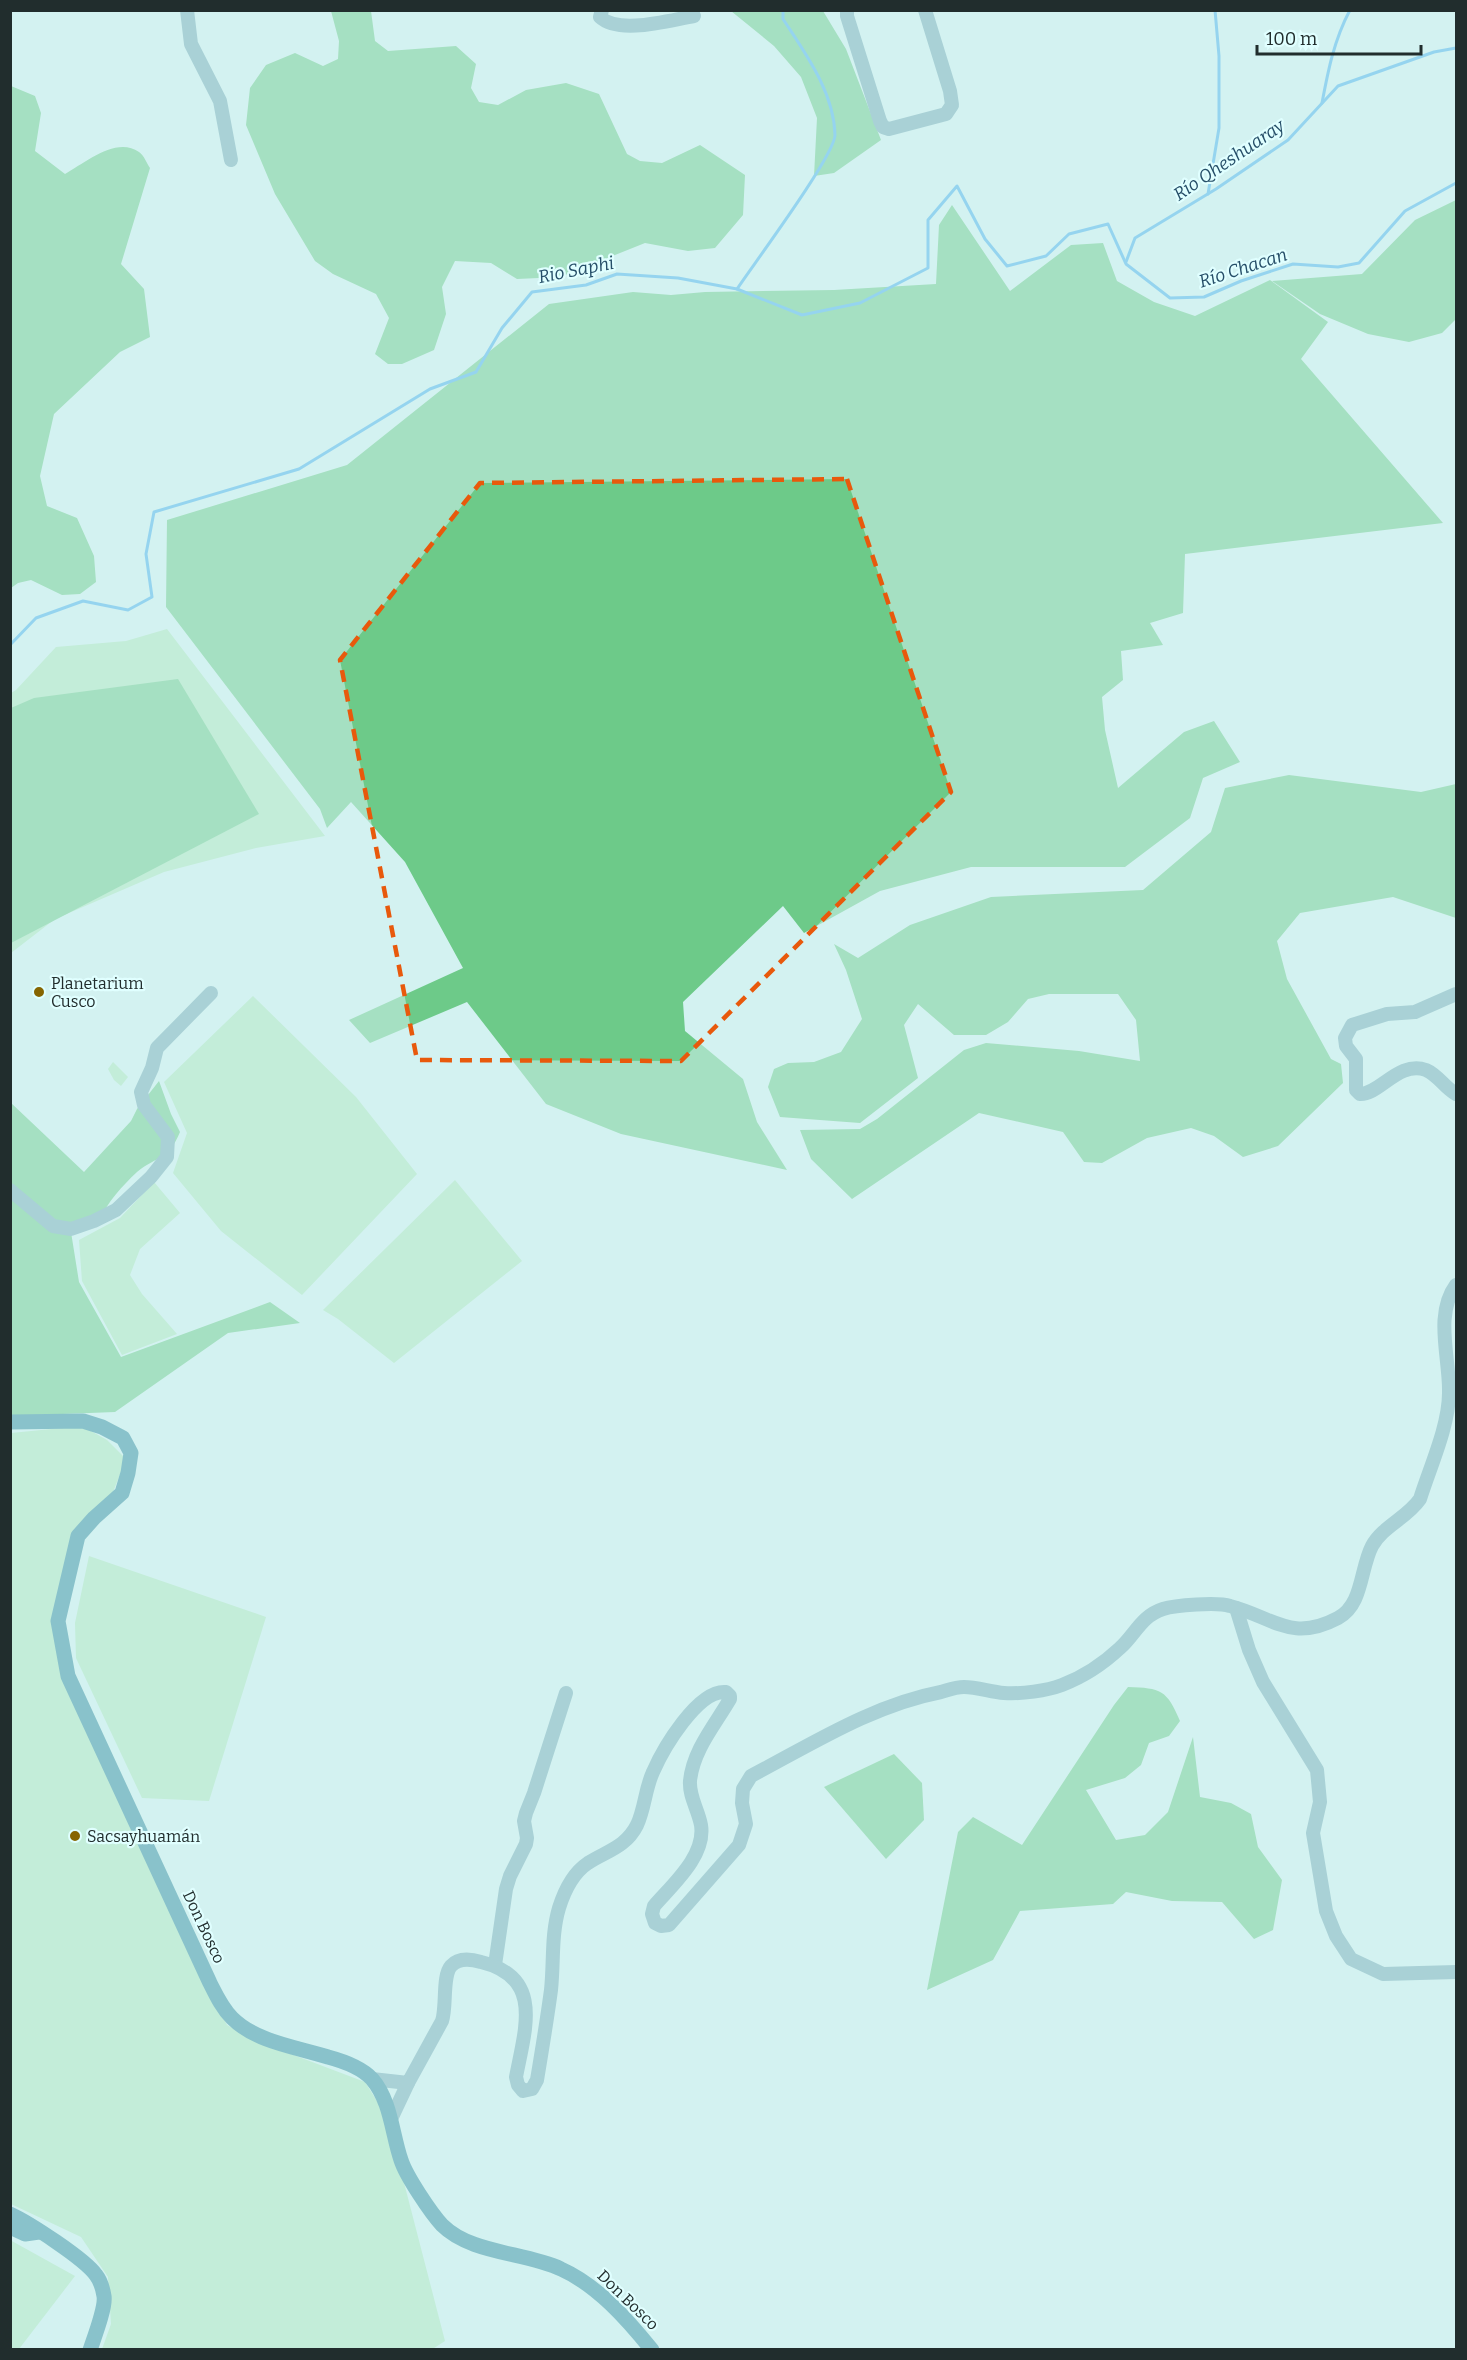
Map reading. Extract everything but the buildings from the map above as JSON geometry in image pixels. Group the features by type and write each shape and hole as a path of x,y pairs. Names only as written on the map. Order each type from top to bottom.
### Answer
{"street":[{"path":"187,10 192,44 220,101 231,160"},
{"path":"602,10 600,17 604,21 619,25 635,26 694,16"},
{"path":"847,10 880,121 883,127 889,129 946,114 952,105 950,91 925,10"},
{"path":"10,1190 53,1226 71,1229 116,1210 151,1177 167,1157 168,1137 144,1105 141,1092 152,1068 157,1048 211,993"},
{"path":"1456,994 1415,1012 1387,1014 1363,1020 1352,1025 1345,1038 1346,1046 1356,1059 1356,1090 1360,1094 1369,1092 1393,1075 1419,1068 1428,1071 1456,1094"},
{"path":"391,2119 442,2021 446,2010 446,1978 449,1967 458,1960 470,1959 495,1965 515,1978 523,1990 526,2020 516,2077 523,2091 532,2089 537,2080 551,1988 552,1940 558,1910 566,1889 588,1863 608,1854 636,1827 643,1810 646,1790 668,1743 697,1705 710,1695 726,1692 730,1699 707,1734 690,1780 690,1796 701,1827 700,1842 688,1866 654,1906 652,1914 655,1923 661,1926 669,1925 739,1845 746,1824 742,1803 743,1789 751,1776 876,1711 925,1695 963,1687 1005,1693 1062,1685 1101,1664 1122,1646 1148,1616 1164,1609 1217,1604 1301,1630 1337,1618 1350,1608 1356,1598 1373,1545 1379,1536 1412,1511 1420,1499 1447,1412 1449,1392 1444,1314 1448,1296 1456,1286"},
{"name":"Don Bosco","path":"10,1422 83,1421 102,1427 123,1438 131,1453 122,1493 78,1536 58,1621 68,1676 218,1999 232,2019 246,2030 264,2038 347,2062 372,2079 391,2119 401,2162 442,2225 457,2237 560,2268 585,2283 614,2308 652,2349"},
{"path":"1236,1608 1249,1650 1263,1682 1317,1770 1320,1802 1313,1833 1326,1911 1336,1936 1352,1959 1383,1974 1456,1972"},
{"path":"495,1965 506,1888 526,1844 524,1821 526,1813 566,1693"},
{"path":"372,2079 408,2083"},
{"path":"10,2214 30,2223 98,2276 105,2298 90,2349"},
{"path":"10,2227 25,2234 39,2232"}],"highlighted area":[{"path":"847,479 951,792 681,1061 417,1060 340,660 480,483"}],"green space":[{"path":"331,11 371,11 375,41 388,51 456,46 476,64 471,88 479,102 498,105 526,90 566,83 599,94 627,154 640,161 662,163 700,145 745,175 743,215 715,248 688,251 645,243 560,277 517,279 491,263 455,261 442,287 446,314 434,350 402,364 388,364 375,354 389,318 376,294 333,274 315,261 275,194 246,125 250,88 266,65 295,53 323,66 338,59 339,41"},
{"path":"731,11 823,11 846,49 881,140 834,173 814,176 817,118 801,77 774,46"},
{"path":"11,86 35,96 41,113 35,151 65,174 101,153 121,147 139,152 150,168 121,264 144,289 150,337 120,352 54,414 40,476 47,506 77,518 94,556 96,582 80,594 62,595 31,580 18,583 11,588"},
{"path":"1456,200 1456,319 1442,333 1409,342 1368,334 1320,314 1272,281 1362,274 1415,220"},
{"path":"952,205 1010,291 1071,245 1103,243 1117,281 1154,302 1195,316 1270,280 1328,322 1301,359 1443,523 1185,554 1183,613 1150,623 1163,645 1121,651 1123,680 1102,697 1105,730 1118,788 1184,732 1214,721 1240,762 1203,778 1190,818 1125,867 971,867 880,891 804,933 783,906 683,1002 685,1031 743,1079 757,1122 787,1170 621,1134 546,1104 467,1002 370,1043 349,1020 463,968 405,862 351,802 327,828 320,809 166,607 167,520 347,465 549,304 633,292 671,295 936,284 939,225"},
{"path":"167,629 325,836 256,848 164,872 55,919 11,953 11,693 56,647 126,641"},
{"path":"178,679 259,814 11,943 11,708 34,698"},
{"path":"1289,775 1421,792 1456,784 1456,918 1393,897 1300,913 1277,941 1287,979 1331,1059 1341,1064 1343,1083 1278,1146 1243,1157 1214,1136 1191,1128 1147,1138 1102,1163 1084,1162 1063,1132 979,1113 852,1199 811,1159 800,1130 860,1129 877,1119 964,1050 986,1043 1079,1051 1140,1061 1136,1020 1118,994 1049,994 1028,999 1008,1022 986,1035 954,1035 918,1004 904,1025 918,1078 860,1123 780,1117 768,1087 774,1069 788,1063 814,1062 841,1052 862,1019 846,970 834,944 858,958 910,925 991,897 1143,890 1211,832 1225,788"},
{"path":"253,996 356,1097 417,1174 302,1295 221,1231 173,1173 187,1133 164,1082"},
{"path":"113,1062 128,1077 121,1086 114,1080 108,1069"},
{"path":"159,1081 180,1132 176,1141 167,1153 137,1172 126,1183 99,1220 71,1232 79,1282 121,1357 270,1302 300,1323 228,1333 115,1412 11,1416 10,1102 84,1172 131,1121 137,1109"},
{"path":"455,1180 522,1261 394,1363 323,1310"},
{"path":"154,1182 180,1213 140,1249 130,1275 142,1294 177,1334 122,1355 82,1281 79,1240 120,1218"},
{"name":"Sacsayhuamán","path":"82,1426 107,1440 126,1459 106,1510 72,1554 57,1620 67,1677 211,1995 227,2025 254,2040 365,2082 387,2117 445,2341 431,2350 102,2349 111,2324 108,2277 81,2237 11,2204 11,1433"},
{"path":"89,1556 266,1617 209,1801 142,1798 76,1658 75,1623"},
{"path":"1128,1687 1148,1688 1162,1693 1171,1703 1180,1721 1169,1736 1149,1743 1141,1765 1125,1778 1086,1790 1116,1840 1145,1835 1168,1812 1193,1737 1200,1797 1231,1803 1251,1814 1258,1847 1282,1880 1273,1930 1254,1939 1222,1902 1172,1901 1126,1892 1113,1904 1020,1911 993,1960 927,1990 958,1832 973,1817 1022,1845"},
{"path":"894,1754 922,1783 924,1820 886,1859 824,1787"},
{"path":"10,2240 75,2276 19,2349 11,2349"}],"waterway":[{"path":"737,289 808,186 822,164 835,135 830,104 824,88 809,59 783,19 783,10"},
{"path":"1208,194 1219,128 1219,56 1215,10"},
{"path":"1322,103 1329,67 1344,21 1350,10"},
{"name":"Río Qheshuaray","path":"1126,262 1135,238 1216,189 1288,140 1338,86 1434,52 1456,48"},
{"name":"Rio Saphi","path":"10,645 36,618 83,601 128,610 152,597 146,554 154,512 299,469 430,389 476,372 502,328 532,292 586,285 617,274 678,278 737,289 802,315 860,303 928,268 928,220 957,186 985,239 1007,266 1046,256 1069,234 1108,224 1126,264 1170,298 1204,297 1241,281 1293,264 1338,267 1359,263 1405,211 1456,183"}],"place":[{"name":"Planetarium Cusco","path":"39,992"},
{"name":"Sacsayhuamán","path":"75,1836"}],"water label":[{"name":"Río Chacan","path":"1243,268"}]}
